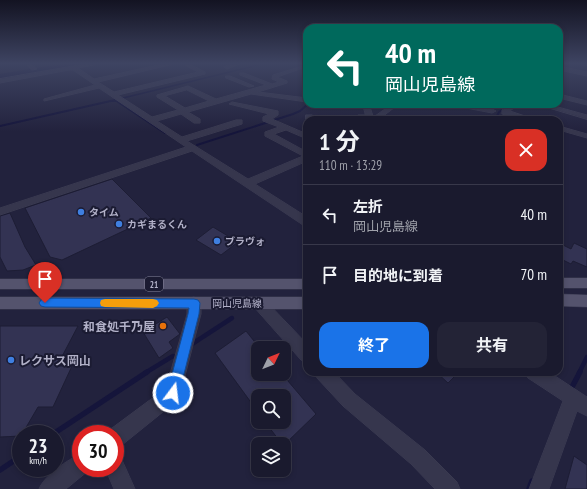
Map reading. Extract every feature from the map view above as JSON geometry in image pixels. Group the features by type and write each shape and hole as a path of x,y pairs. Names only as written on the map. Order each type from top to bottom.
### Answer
{"main road":[{"path":"563,283 587,283"},
{"name":"岡山児島線","path":"0,284 303,284"},
{"path":"563,300 587,301"},
{"name":"岡山児島線","path":"0,302 303,303"}],"street":[{"path":"46,100 100,86 303,219"},
{"path":"113,94 146,86"},
{"path":"249,86 259,90"},
{"path":"151,120 216,102 230,101 248,93 273,86"},
{"path":"197,121 184,111 159,96 188,88 216,102"},
{"path":"248,93 303,100"},
{"path":"221,95 230,101 275,113 266,119 303,135"},
{"path":"563,97 584,101"},
{"path":"380,116 391,108"},
{"path":"477,108 492,111"},
{"path":"510,108 505,112 519,116"},
{"path":"549,108 567,115 587,117"},
{"path":"181,140 239,122"},
{"path":"286,127 268,134 303,153"},
{"path":"563,129 587,136"},
{"path":"0,212 193,148"},
{"path":"248,183 303,160"},
{"path":"124,431 173,393 194,314 194,303"},
{"path":"259,303 303,351"},
{"path":"327,376 350,400 418,457 450,489"},
{"path":"539,489 580,402 540,376"},
{"path":"49,489 72,471"},
{"path":"120,477 125,489"}],"building":[{"path":"112,179 151,218 62,260 50,257 25,208"},
{"path":"10,213 25,247 36,265 23,270 7,271 0,257 0,216"},
{"path":"213,227 238,242 221,255 196,240"},
{"path":"574,243 587,249 587,267 573,261 571,264 563,260 563,245 571,249"},
{"path":"167,317 180,334 169,342 173,348 159,358 143,332"},
{"path":"0,326 78,326 57,366 72,366 53,407 38,407 27,425 12,425 12,436 0,437"},
{"path":"246,331 254,341 251,341 251,381 288,381 316,414 291,438 291,437 277,437 270,429 291,429 291,389 251,389 251,402 215,353"},
{"path":"440,376 455,376 448,383"},
{"path":"574,456 587,465 587,489 565,489"}],"waterway":[{"path":"123,98 173,86"},
{"path":"0,126 115,100 165,133"},
{"path":"197,145 293,114 303,108"},
{"path":"497,116 499,112 504,108"},
{"path":"192,344 232,318"},
{"path":"145,373 173,356"},
{"path":"579,373 587,357"},
{"path":"64,427 147,372"},
{"path":"572,387 580,372"},
{"path":"0,470 12,462"},
{"path":"529,489 532,481"}],"slow traffic":[{"path":"105,303 153,303"}],"place":[{"name":"タイム","path":"81,212"},
{"name":"カギまるくん","path":"119,224"},
{"name":"ブラヴォ","path":"217,241"},
{"name":"和食処千乃屋","path":"163,326"},
{"name":"レクサス岡山","path":"11,360"}],"route":[{"path":"45,303 194,303 194,314 173,393"}]}
